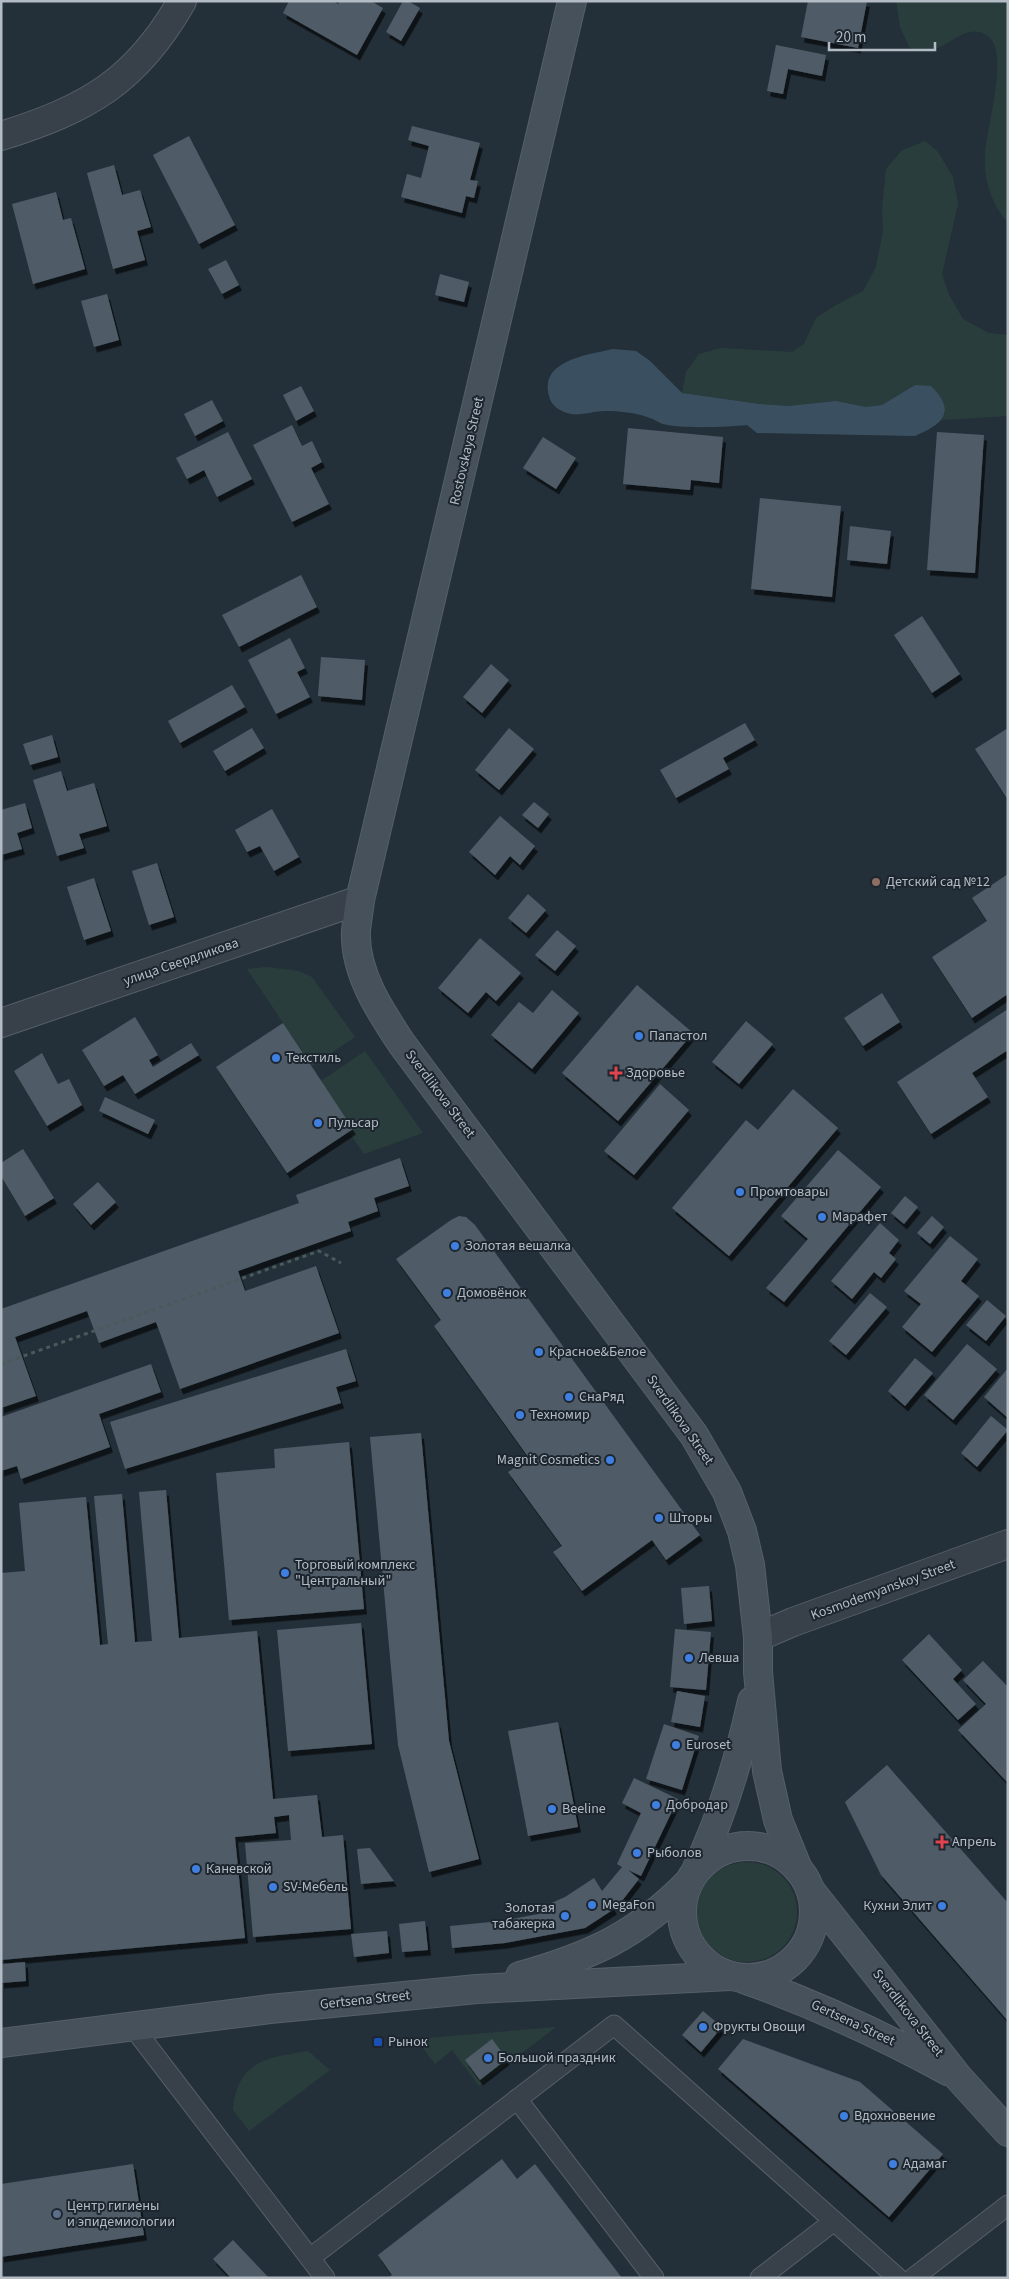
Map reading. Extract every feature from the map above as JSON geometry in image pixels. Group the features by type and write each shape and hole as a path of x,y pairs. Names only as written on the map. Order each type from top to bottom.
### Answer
{"street":[{"path":"1,136 54,118 95,98 116,83 140,62 155,45 182,1"},
{"name":"Rostovskaya Street","path":"360,900 572,1"},
{"name":"улица Свердликова","path":"1,1023 360,900"},
{"name":"Sverdlikova Street","path":"360,900 356,932 358,954 370,989 383,1016 694,1435 727,1492 742,1531 750,1565 758,1636 758,1672 767,1770 778,1820 805,1880 958,2077 1008,2132"},
{"name":"Kosmodemyanskoy Street","path":"758,1636 1008,1544"},
{"path":"477,1989 541,1970 610,1944 654,1914 692,1877 715,1854 727,1849 753,1846 778,1852 805,1880 814,1917 812,1930 800,1953 781,1970 756,1978 737,1977 707,1964 694,1950 685,1933 682,1907 692,1877 712,1839 730,1787 744,1739 758,1672"},
{"name":"Gertsena Street","path":"1,2043 270,2010 477,1989 737,1977 807,2001 853,2022 958,2077"}],"lane":[{"path":"310,2258 614,2025 898,2278"},
{"path":"133,2027 324,2278"},
{"path":"518,2099 654,2278"},
{"path":"913,2278 1008,2205"},
{"path":"760,2278 834,2221"}],"path":[{"path":"1,1364 319,1251 340,1263"}],"green space":[{"path":"896,1 1008,1 1008,223 993,201 985,166 986,144 997,76 995,47 987,35 980,32 971,32 931,50 921,51 910,48 900,27"},
{"path":"925,141 938,152 953,177 958,204 942,274 949,295 963,319 989,333 1008,335 1008,416 942,420 945,413 915,385 882,405 866,407 836,401 788,406 760,404 682,393 686,372 699,354 721,348 792,352 804,344 816,318 863,291 876,267 883,231 882,208 886,169 901,151"},
{"path":"267,967 299,971 312,977 355,1037 312,1066 247,969"},
{"path":"365,1051 423,1133 364,1154 349,1132 353,1128 321,1081"},
{"path":"747,1862 766,1866 782,1877 793,1893 797,1912 793,1931 782,1947 766,1958 747,1962 728,1958 712,1947 701,1931 697,1912 701,1893 712,1877 728,1866"},
{"path":"556,2027 479,2086 452,2050 435,2064 416,2039"},
{"path":"308,2051 330,2070 249,2131 233,2110 236,2093 248,2071 257,2064 279,2056"}],"water":[{"path":"613,349 636,351 650,361 682,393 760,404 788,406 836,401 866,407 882,405 915,385 931,386 939,395 945,410 939,422 915,436 757,433 747,425 681,427 663,424 645,416 624,412 603,411 572,414 553,405 549,396 548,384 551,374 558,367 579,357"}],"building":[{"path":"289,1 333,1 338,4 340,1 371,1 383,8 357,55 283,13"},
{"path":"403,1 408,1 420,8 401,41 386,32"},
{"path":"808,1 867,1 858,48 801,37"},
{"path":"776,45 826,55 822,76 788,69 783,94 767,91"},
{"path":"412,126 480,143 470,180 478,181 474,198 466,196 462,213 401,197 407,174 421,178 429,146 408,140"},
{"path":"189,136 235,225 199,244 153,155"},
{"path":"114,165 122,195 140,190 151,227 137,231 145,260 113,269 87,173"},
{"path":"56,192 63,220 71,218 85,269 33,284 12,204"},
{"path":"226,260 239,285 222,294 208,269"},
{"path":"440,274 469,282 464,302 435,295"},
{"path":"107,294 119,340 94,347 81,301"},
{"path":"301,386 314,411 296,421 283,395"},
{"path":"212,400 223,421 195,436 184,414"},
{"path":"292,425 302,446 312,441 322,462 311,468 329,504 292,522 253,445"},
{"path":"628,428 723,437 719,483 691,480 690,490 623,484"},
{"path":"228,432 252,479 217,497 204,470 187,479 176,458"},
{"path":"937,432 984,435 975,573 927,570"},
{"path":"543,437 576,458 556,489 523,468"},
{"path":"760,498 841,506 832,597 751,589"},
{"path":"850,526 891,531 887,564 847,560"},
{"path":"301,575 317,607 239,647 222,615"},
{"path":"922,616 960,674 932,693 894,635"},
{"path":"290,638 305,668 297,672 310,697 276,714 248,660"},
{"path":"321,657 365,660 362,700 318,696"},
{"path":"491,664 509,680 482,713 463,697"},
{"path":"232,685 245,707 180,743 168,721"},
{"path":"745,723 755,740 723,758 729,769 676,798 660,770"},
{"path":"252,728 264,748 225,771 213,751"},
{"path":"509,728 534,749 499,790 475,770"},
{"path":"1008,728 1008,800 975,749"},
{"path":"52,735 58,757 30,765 23,744"},
{"path":"61,771 67,791 94,783 107,826 79,834 84,848 57,856 33,780"},
{"path":"534,802 549,814 538,828 522,815"},
{"path":"25,803 32,828 17,833 22,849 1,855 1,810"},
{"path":"272,809 299,857 274,871 260,846 247,852 235,830"},
{"path":"500,816 535,846 520,865 510,856 495,875 469,852"},
{"path":"157,863 174,917 149,925 132,871"},
{"path":"1008,874 1008,994 972,1018 932,957 987,921 972,898"},
{"path":"94,878 111,931 84,940 67,887"},
{"path":"528,894 546,910 526,933 508,918"},
{"path":"557,930 576,946 555,971 535,955"},
{"path":"480,938 521,973 496,1001 486,992 468,1013 438,988"},
{"path":"637,985 693,1033 618,1121 562,1073"},
{"path":"552,990 579,1013 532,1069 491,1035 519,1002 533,1013"},
{"path":"882,993 900,1022 863,1046 844,1018"},
{"path":"1008,1009 1008,1050 972,1073 988,1097 931,1134 897,1082"},
{"path":"135,1017 158,1055 149,1060 153,1067 191,1043 199,1055 135,1094 123,1075 104,1086 82,1050"},
{"path":"746,1021 773,1044 739,1084 712,1062"},
{"path":"283,1023 353,1129 287,1173 216,1067"},
{"path":"42,1053 58,1084 69,1079 82,1105 47,1126 14,1071"},
{"path":"660,1084 689,1110 634,1175 604,1151"},
{"path":"793,1089 838,1128 729,1256 672,1208 746,1120 758,1130"},
{"path":"105,1097 155,1120 148,1134 99,1111"},
{"path":"23,1149 54,1198 25,1216 1,1176 1,1163"},
{"path":"838,1150 881,1187 784,1302 766,1288 808,1239 781,1216"},
{"path":"400,1158 409,1186 374,1198 378,1211 348,1222 351,1231 238,1271 245,1291 316,1266 339,1333 180,1389 156,1322 99,1343 87,1311 15,1337 36,1396 1,1408 1,1309 299,1203 296,1195"},
{"path":"98,1182 116,1202 91,1225 73,1204"},
{"path":"905,1196 918,1207 904,1224 891,1213"},
{"path":"459,1216 466,1217 475,1225 700,1535 666,1560 652,1540 582,1591 553,1552 562,1546 508,1472 529,1458 434,1326 441,1320 396,1259"},
{"path":"932,1216 944,1227 930,1244 917,1233"},
{"path":"880,1223 899,1240 889,1253 896,1259 881,1278 874,1272 852,1299 831,1281"},
{"path":"950,1236 978,1259 961,1281 979,1296 932,1352 902,1327 921,1304 904,1291"},
{"path":"870,1293 887,1307 846,1355 829,1341"},
{"path":"987,1300 1006,1316 986,1341 966,1325"},
{"path":"967,1344 997,1369 953,1420 924,1395"},
{"path":"346,1349 356,1381 336,1387 341,1403 125,1469 110,1422"},
{"path":"915,1358 933,1373 905,1406 888,1391"},
{"path":"151,1364 161,1392 99,1414 110,1447 21,1479 17,1466 1,1471 1,1417"},
{"path":"1008,1368 1008,1418 984,1397"},
{"path":"991,1416 1008,1430 977,1467 961,1453"},
{"path":"421,1433 449,1741 479,1859 429,1872 398,1745 370,1437"},
{"path":"349,1442 364,1609 229,1620 216,1473 275,1468 274,1449"},
{"path":"166,1490 179,1638 257,1631 273,1799 317,1795 322,1837 343,1835 351,1929 253,1937 245,1843 291,1840 289,1815 274,1817 276,1833 235,1837 245,1938 1,1960 1,1573 25,1571 19,1503 86,1497 100,1645 108,1644 94,1496 122,1494 135,1642 152,1641 139,1492"},
{"path":"709,1586 712,1621 684,1624 681,1588"},
{"path":"361,1623 372,1744 288,1751 277,1630"},
{"path":"675,1629 711,1632 706,1690 670,1687"},
{"path":"929,1634 962,1670 953,1679 976,1704 958,1720 902,1660"},
{"path":"983,1661 1008,1687 1008,1783 958,1730 986,1704 963,1680"},
{"path":"677,1691 705,1696 700,1727 671,1722"},
{"path":"558,1722 578,1827 528,1836 508,1731"},
{"path":"664,1724 699,1736 682,1790 646,1779"},
{"path":"887,1765 1008,1903 1008,2021 881,1875 845,1802"},
{"path":"634,1778 678,1799 641,1876 628,1870 639,1879 618,1906 607,1897 614,1909 585,1928 505,1943 452,1948 450,1926 501,1921 549,1912 547,1905 565,1897 594,1878 602,1891 622,1867 617,1864 641,1813 622,1803"},
{"path":"370,1848 394,1881 361,1884 357,1849"},
{"path":"425,1921 428,1950 402,1952 399,1924"},
{"path":"387,1931 389,1953 354,1957 351,1934"},
{"path":"25,1962 26,1981 1,1983 1,1964"},
{"path":"703,2011 722,2027 701,2052 682,2035"},
{"path":"492,2039 507,2059 480,2080 465,2060"},
{"path":"743,2039 860,2082 943,2154 889,2217 718,2069"},
{"path":"502,2159 517,2179 535,2164 622,2278 388,2278 392,2275 378,2255"},
{"path":"133,2164 144,2235 1,2257 1,2184"},
{"path":"233,2240 269,2278 231,2278 213,2259"}],"place":[{"name":"Детский сад №12","path":"876,882"},
{"name":"Папастол","path":"639,1036"},
{"name":"Текстиль","path":"276,1058"},
{"name":"Здоровье","path":"616,1073"},
{"name":"Пульсар","path":"318,1123"},
{"name":"Промтовары","path":"740,1192"},
{"name":"Марафет","path":"822,1217"},
{"name":"Золотая вешалка","path":"455,1246"},
{"name":"Домовёнок","path":"447,1293"},
{"name":"Красное&Белое","path":"539,1352"},
{"name":"СнаРяд","path":"569,1397"},
{"name":"Техномир","path":"520,1415"},
{"name":"Magnit Cosmetics","path":"610,1460"},
{"name":"Шторы","path":"659,1518"},
{"name":"Торговый комплекс \"Центральный\"","path":"285,1573"},
{"name":"Левша","path":"689,1658"},
{"name":"Euroset","path":"676,1745"},
{"name":"Добродар","path":"656,1805"},
{"name":"Beeline","path":"552,1809"},
{"name":"Апрель","path":"942,1842"},
{"name":"Рыболов","path":"637,1853"},
{"name":"Каневской","path":"196,1869"},
{"name":"SV-Мебель","path":"273,1887"},
{"name":"MegaFon","path":"592,1905"},
{"name":"Кухни Элит","path":"942,1906"},
{"name":"Золотая табакерка","path":"565,1916"},
{"name":"Фрукты Овощи","path":"703,2027"},
{"name":"Рынок","path":"378,2042"},
{"name":"Большой праздник","path":"488,2058"},
{"name":"Вдохновение","path":"844,2116"},
{"name":"Адамаг","path":"893,2164"},
{"name":"Центр гигиены и эпидемиологии","path":"57,2214"}]}
